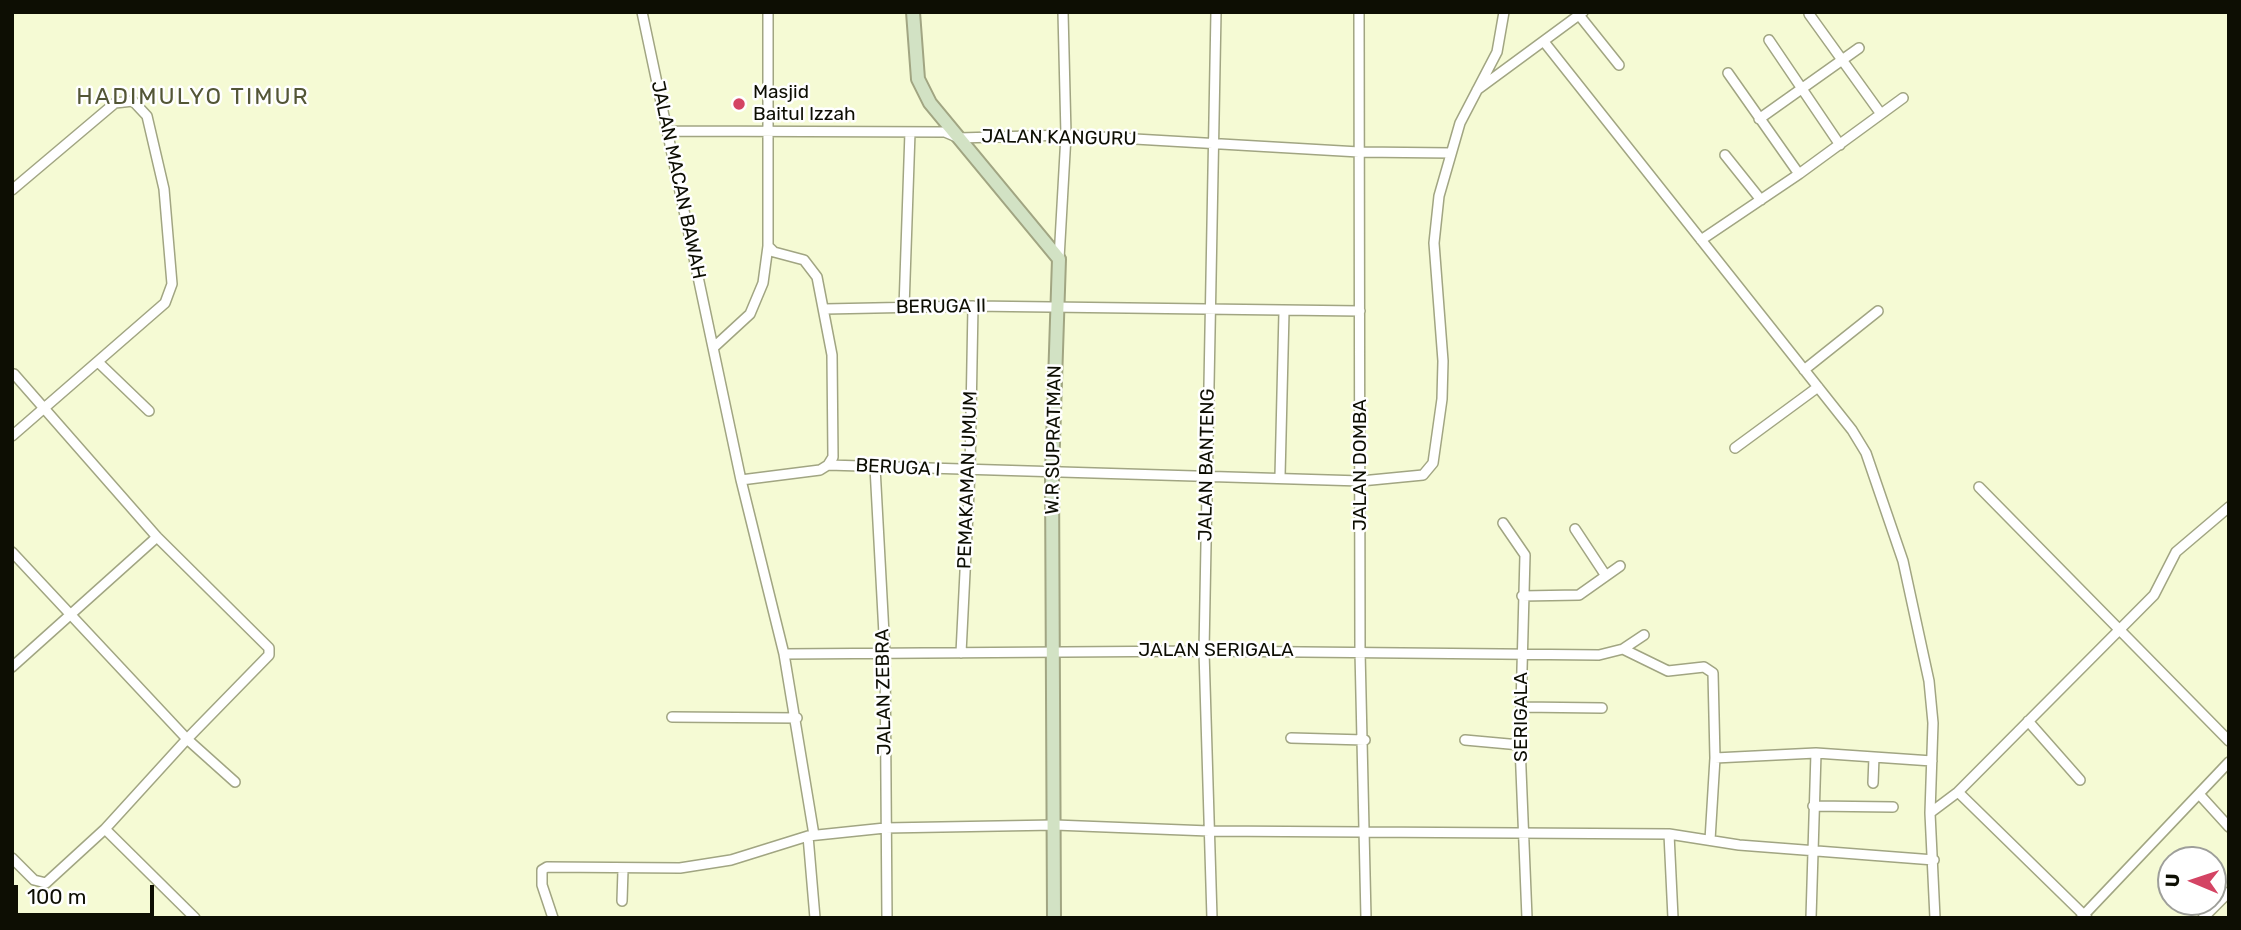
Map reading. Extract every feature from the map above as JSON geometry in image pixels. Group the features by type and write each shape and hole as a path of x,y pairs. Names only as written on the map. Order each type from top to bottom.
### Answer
{"street":[{"name":"JALAN MACAN BAWAH","path":"642,12 741,480 797,718 811,835 815,918"},
{"path":"713,348 750,314 763,283 768,246 768,12"},
{"path":"913,12 918,79 930,103 1059,259"},
{"path":"1059,259 1066,135 1063,12"},
{"name":"JALAN BANTENG","path":"1212,918 1204,651 1216,12"},
{"name":"JALAN DOMBA","path":"1359,12 1360,651 1365,740 1366,918"},
{"name":"BERUGA I","path":"741,480 820,470 828,465 1361,481 1423,475 1433,463 1443,378 1434,243 1439,196 1451,153 1475,92 1497,52 1504,12"},
{"path":"1475,92 1581,14 1619,65"},
{"path":"1809,14 1881,114"},
{"path":"1769,40 1840,145"},
{"path":"1545,43 1818,387 1866,453 1903,561 1929,681 1933,723 1930,813 1935,918"},
{"path":"1759,118 1859,48"},
{"path":"1728,73 1800,174"},
{"path":"1700,240 1800,174 1903,98"},
{"path":"12,190 115,103 133,101 147,116 164,189 170,293 165,303 12,436"},
{"name":"JALAN KANGURU","path":"669,131 945,132 959,138 1066,135 1359,152 1451,153"},
{"path":"904,307 910,132"},
{"path":"1725,155 1760,200"},
{"path":"768,246 775,252 804,260 812,267 825,309 832,355 835,436 833,457 828,465"},
{"name":"W.R SUPRATMAN","path":"1054,918 1052,473 1059,259"},
{"name":"BERUGA II","path":"825,309 972,306 1360,311"},
{"name":"PEMAKAMAN UMUM","path":"961,653 970,471 972,306"},
{"path":"1804,370 1878,311"},
{"path":"1280,477 1283,312"},
{"path":"98,362 149,411"},
{"path":"12,858 34,880 46,883 105,829 269,655 269,648 157,537 14,373"},
{"path":"1735,448 1818,387"},
{"name":"JALAN ZEBRA","path":"875,467 885,653 887,918"},
{"path":"1979,487 2229,741"},
{"path":"1930,813 1958,792 2116,629 2154,595 2176,552 2229,507"},
{"name":"SERIGALA","path":"1503,523 1525,555 1520,744 1527,918"},
{"path":"1575,529 1606,576"},
{"path":"12,667 157,537"},
{"path":"12,552 187,739 235,782"},
{"path":"1522,596 1579,594 1620,566"},
{"name":"JALAN SERIGALA","path":"784,654 1360,651 1522,656 1600,655 1623,649 1644,635"},
{"path":"1623,649 1668,671 1710,668 1713,673 1715,758 1710,840"},
{"path":"1521,707 1602,708"},
{"path":"672,717 797,718"},
{"path":"2028,721 2080,780"},
{"path":"1291,738 1365,740"},
{"path":"1465,740 1520,744"},
{"path":"1715,758 1816,753 1932,761"},
{"path":"1811,918 1816,753"},
{"path":"1873,783 1874,757"},
{"path":"1958,792 2084,917 2229,762"},
{"path":"2199,794 2229,827"},
{"path":"1813,806 1893,807"},
{"path":"553,918 542,885 542,870 568,866 623,870 705,865 811,835 885,828 1055,825 1209,831 1669,834 1811,851 1934,860"},
{"path":"105,829 195,918"},
{"path":"1669,834 1673,918"},
{"path":"622,901 623,870"},
{"path":"2203,918 2229,892"}],"place":[{"name":"Masjid Baitul Izzah","path":"739,104"}],"district":[{"name":"HADIMULYO TIMUR","path":"193,97"}]}
